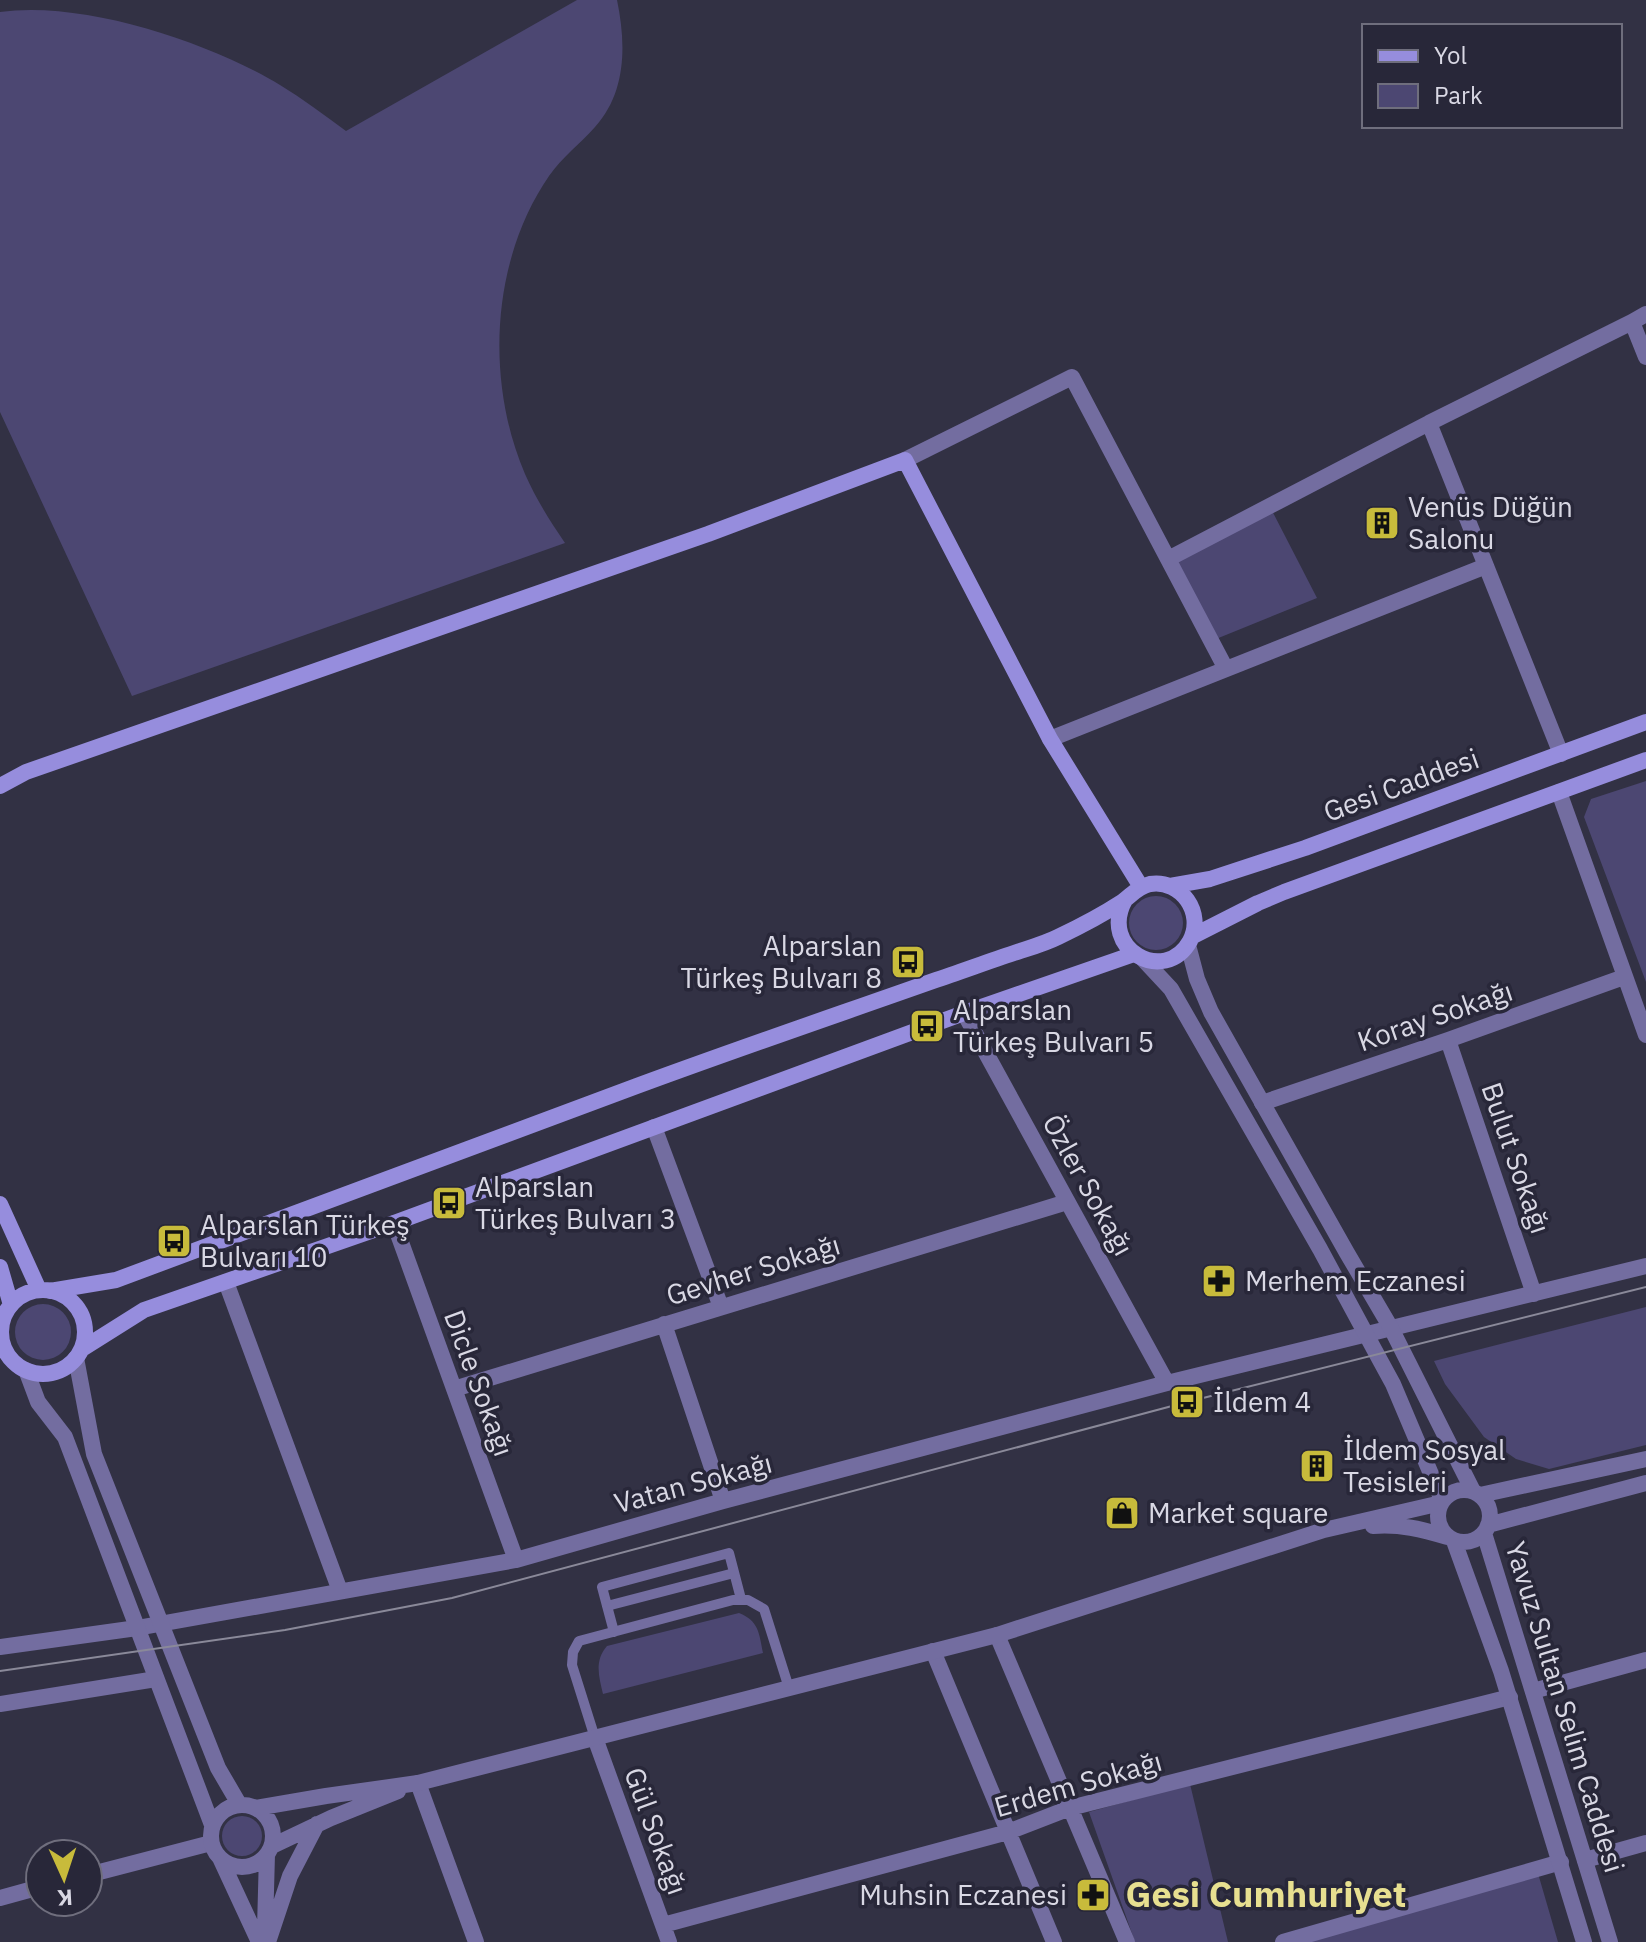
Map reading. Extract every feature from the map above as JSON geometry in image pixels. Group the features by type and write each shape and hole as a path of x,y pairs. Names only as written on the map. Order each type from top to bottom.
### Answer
{"main road":[{"path":"0,777 26,772 708,534 905,460 1050,739 1141,887"},
{"name":"Gesi Caddesi","path":"1170,886 1210,879 1305,848 1646,722"},
{"path":"0,1370 22,1367 48,1373 58,1371 68,1366 79,1353 144,1310 394,1223 964,1013 1138,956 1163,961 1172,958 1190,941 1284,892 1646,760"},
{"path":"0,786 26,772"},
{"path":"5,1313 29,1293 128,1276 627,1089 1056,938 1125,900 1141,887 1170,886 1186,898 1195,916 1190,941"},
{"path":"1125,900 1118,929 1121,939 1138,956"},
{"path":"0,1204 45,1290 70,1299 77,1307 85,1328 79,1353"},
{"path":"0,1267 5,1313 2,1336 9,1356 22,1367"}],"street":[{"path":"1168,559 1639,318 1646,357"},
{"path":"905,460 1072,377 1226,669"},
{"path":"1429,423 1561,754"},
{"path":"1050,739 1486,566"},
{"path":"1559,792 1646,1035"},
{"path":"1190,941 1197,979 1211,1012 1391,1328 1476,1493 1486,1501 1489,1509 1486,1529"},
{"path":"1138,956 1171,989 1320,1249 1393,1384 1442,1501 1437,1515 1438,1524 1451,1539"},
{"name":"Koray Sokağı","path":"1262,1103 1624,977"},
{"name":"Özler Sokağı","path":"964,1013 1167,1383"},
{"name":"Bulut Sokağı","path":"1448,1040 1534,1294"},
{"path":"654,1127 721,1307"},
{"name":"Gevher Sokağı","path":"454,1389 1067,1202"},
{"name":"Dicle Sokağı","path":"394,1223 516,1560"},
{"name":"Vatan Sokağı","path":"0,1647 161,1624 516,1560 723,1501 1167,1383 1646,1266"},
{"path":"226,1282 340,1591"},
{"path":"664,1324 723,1501"},
{"path":"79,1353 94,1454 218,1768 239,1804"},
{"path":"22,1367 38,1402 65,1437 212,1825 211,1843 264,1942"},
{"path":"212,1825 223,1811 239,1804 256,1808 418,1783 997,1635 1324,1530 1442,1501 1456,1491 1476,1493 1646,1459"},
{"path":"1324,1530 1390,1525 1418,1528 1471,1542 1486,1529 1646,1483"},
{"name":"Yavuz Sultan Selim Caddesi","path":"1486,1529 1610,1942"},
{"name":"Yavuz Sultan Selim Caddesi","path":"1451,1539 1510,1697 1584,1942"},
{"path":"997,1635 1127,1942"},
{"path":"933,1651 1054,1942"},
{"path":"1533,1691 1646,1660"},
{"path":"0,1704 156,1679"},
{"name":"Erdem Sokağı","path":"663,1925 1008,1832 1070,1808 1510,1697"},
{"name":"Gül Sokağı","path":"595,1738 669,1942"},
{"path":"220,1858 244,1867 253,1865 270,1850 317,1824 418,1783"},
{"path":"418,1783 476,1942"},
{"path":"256,1808 269,1820 272,1829 264,1942"},
{"path":"264,1942 290,1876 317,1824"},
{"path":"104,1871 211,1843"},
{"path":"1585,1860 1646,1843"},
{"path":"1283,1942 1561,1862"},
{"path":"0,1898 24,1891"}],"lane":[{"path":"614,1632 602,1587 729,1553 741,1599"},
{"path":"607,1606 734,1573"},
{"path":"595,1738 572,1665 573,1652 579,1641 733,1600 741,1599 764,1609 789,1688"}],"green space":[{"path":"577,0 617,0 622,33 618,83 606,113 554,169 530,209 515,245 505,283 500,322 504,400 512,438 534,492 565,543 132,696 0,412 0,12 69,12 106,18 182,40 251,69 280,85 346,131"},
{"path":"1267,501 1317,598 1216,639 1168,551"},
{"path":"1646,781 1646,982 1584,817 1591,799"},
{"path":"1156,896 1175,904 1183,923 1175,942 1156,950 1137,942 1129,923 1137,904"},
{"path":"43,1304 63,1312 71,1332 63,1352 43,1360 23,1352 15,1332 23,1312"},
{"path":"1646,1307 1646,1445 1549,1469 1516,1459 1484,1437 1445,1384 1434,1361"},
{"path":"739,1613 754,1624 763,1653 603,1694 599,1663 607,1646"},
{"path":"1190,1784 1228,1942 1135,1942 1089,1812"},
{"path":"242,1816 256,1822 262,1836 256,1850 242,1856 228,1850 222,1836 228,1822"},
{"path":"1537,1870 1558,1942 1276,1942"}],"tram line":[{"path":"0,1671 285,1630 452,1598 1187,1402 1646,1287"}],"place":[{"name":"Venüs Düğün Salonu","path":"1382,523"},
{"name":"Alparslan Türkeş Bulvarı 8","path":"908,962"},
{"name":"Alparslan Türkeş Bulvarı 5","path":"927,1026"},
{"name":"Alparslan Türkeş Bulvarı 3","path":"449,1203"},
{"name":"Alparslan Türkeş Bulvarı 10","path":"174,1241"},
{"name":"Merhem Eczanesi","path":"1219,1281"},
{"name":"İldem 4","path":"1187,1402"},
{"name":"İldem Sosyal Tesisleri","path":"1317,1466"},
{"name":"Market square","path":"1122,1513"},
{"name":"Muhsin Eczanesi","path":"1093,1895"}],"district":[{"name":"Gesi Cumhuriyet","path":"1266,1894"}]}
